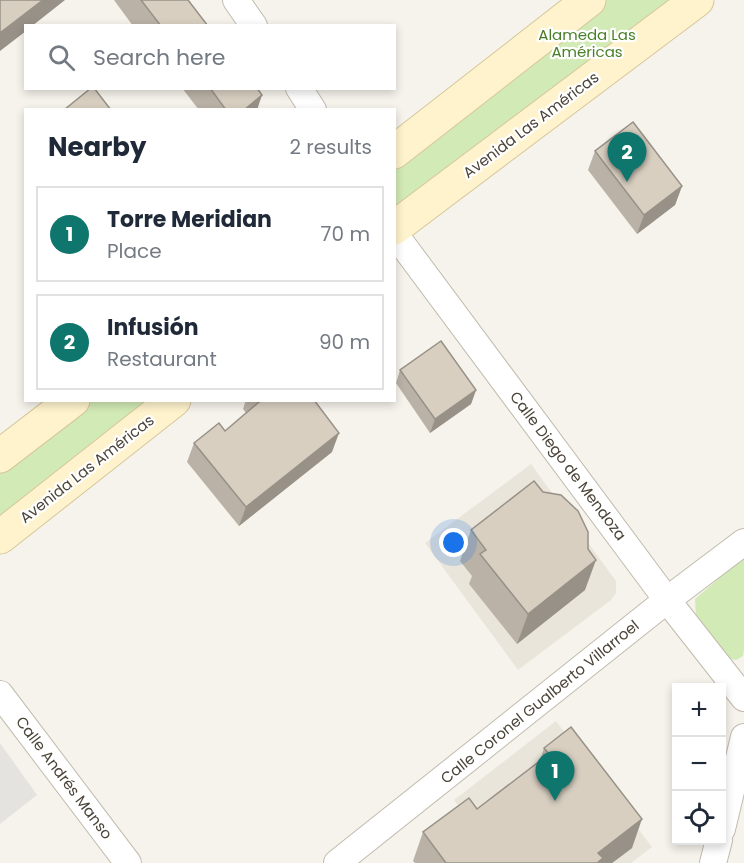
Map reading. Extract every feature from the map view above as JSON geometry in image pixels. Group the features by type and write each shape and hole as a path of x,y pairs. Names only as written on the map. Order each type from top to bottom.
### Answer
{"street":[{"path":"236,0 253,24"},
{"path":"396,150 589,0"},
{"name":"Avenida Las Américas","path":"396,228 697,0"},
{"path":"300,90 313,108"},
{"name":"Calle Diego de Mendoza","path":"396,233 667,600 744,698"},
{"path":"0,456 70,402"},
{"name":"Avenida Las Américas","path":"0,537 171,402"},
{"name":"Calle Coronel Gualberto Villarroel","path":"337,863 667,600 744,542"},
{"name":"Calle Andrés Manso","path":"0,694 128,863"},
{"path":"726,812 744,737"},
{"path":"713,863 718,845"}],"shaded area":[{"path":"531,464 616,581 616,593 611,600 518,670 425,543"},
{"path":"556,721 652,847 631,863 503,863 454,800"},
{"path":"0,743 37,795 0,824"}],"green space":[{"name":"Alameda Las Américas","path":"603,0 683,0 396,222 396,160"},
{"path":"85,402 165,402 0,529 0,467"},
{"path":"744,557 744,649 743,656 736,660 727,658 696,617 695,599"}],"building":[{"path":"0,0 43,0 0,33"},
{"path":"141,0 188,0 206,24 159,24"},
{"path":"89,90 96,90 109,108 66,108"},
{"path":"211,90 258,90 262,95 246,108 225,108"},
{"path":"633,122 682,186 644,215 595,151"},
{"path":"441,341 476,390 435,419 400,370"},
{"path":"259,402 316,402 339,433 246,507 194,443 219,423 225,431"},
{"path":"534,481 543,492 561,495 578,511 588,532 588,549 596,560 528,614 480,554 486,550 471,530"},
{"path":"571,727 642,819 598,853 603,858 597,863 446,863 423,832 469,798 477,809 549,754 544,748"}],"place":[{"name":"Infusión","path":"627,182"},
{"name":"Torre Meridian","path":"555,801"}]}
